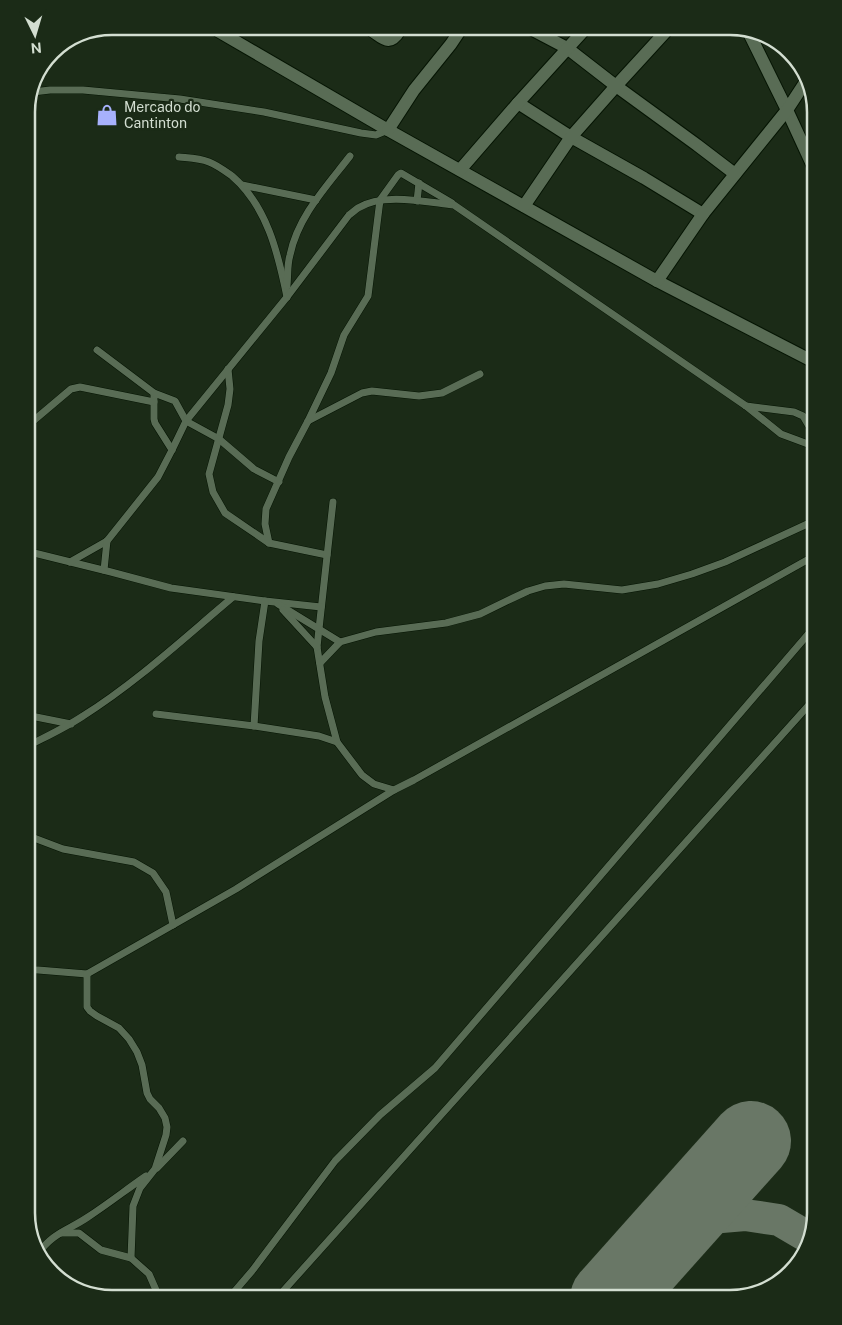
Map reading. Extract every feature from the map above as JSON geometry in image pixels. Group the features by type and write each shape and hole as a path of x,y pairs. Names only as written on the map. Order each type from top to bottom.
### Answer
{"street":[{"path":"225,35 388,130 657,281 807,358"},
{"path":"378,35 386,40 395,38 397,35"},
{"path":"388,130 414,90 457,35"},
{"path":"542,35 567,48 735,174"},
{"path":"460,170 579,35"},
{"path":"524,206 571,137 663,35"},
{"path":"751,38 807,153"},
{"path":"657,281 703,214 787,110 802,87"},
{"path":"518,103 571,137 703,214"}],"lane":[{"path":"38,91 83,90 180,99 264,112 361,133 376,135 388,130"},
{"path":"287,296 290,254 296,233 316,200 350,156"},
{"path":"179,157 196,158 211,162 242,185 260,210 270,232 287,296"},
{"path":"269,543 265,524 266,509 289,457 331,373 344,335 368,296 380,200 398,174 401,173 454,205 746,406 781,434 807,444"},
{"path":"418,201 419,183"},
{"path":"242,185 316,200"},
{"path":"70,562 106,541 158,477 186,421 287,296 349,215 359,207 380,200 401,199 454,205"},
{"path":"96,350 154,392 175,402 186,421 219,439 254,469 279,482"},
{"path":"228,370 230,388 228,406 210,474 213,492 225,513 269,543 327,555"},
{"path":"308,421 362,393 372,391 419,396 442,393 480,374"},
{"path":"35,419 71,389 80,386 154,402"},
{"path":"154,392 155,423 172,450"},
{"path":"746,406 794,412 803,416 807,423"},
{"path":"333,502 317,647 326,697 337,742 362,775 374,784 394,790"},
{"path":"320,663 340,642 376,632 446,623 480,614 528,591 545,586 564,584 622,590 658,584 725,562 807,524"},
{"path":"104,570 106,541"},
{"path":"35,553 171,588 233,598 321,607"},
{"path":"35,970 87,974 236,889 394,790 807,560"},
{"path":"35,742 71,724 136,679 233,598"},
{"path":"254,726 259,641 265,601"},
{"path":"276,603 340,642"},
{"path":"276,603 317,647"},
{"path":"235,1290 335,1161 380,1115 435,1068 807,635"},
{"path":"284,1290 807,707"},
{"path":"156,714 319,736 337,742"},
{"path":"35,717 71,724"},
{"path":"35,838 63,849 134,862 152,873 166,892 172,926"},
{"path":"43,1247 59,1233 86,1218 155,1169 166,1135 165,1118 147,1093 142,1065 129,1039 119,1028 96,1016 87,1007 87,974"},
{"path":"131,1258 133,1206 140,1188 155,1169 183,1141"},
{"path":"59,1233 79,1233 101,1250 131,1258 149,1274 156,1290"}],"taxiway":[{"path":"669,1233 710,1218 745,1215 779,1220 804,1234"}],"runway":[{"path":"618,1290 751,1141"}],"place":[{"name":"Mercado do Cantinton","path":"107,115"}]}
